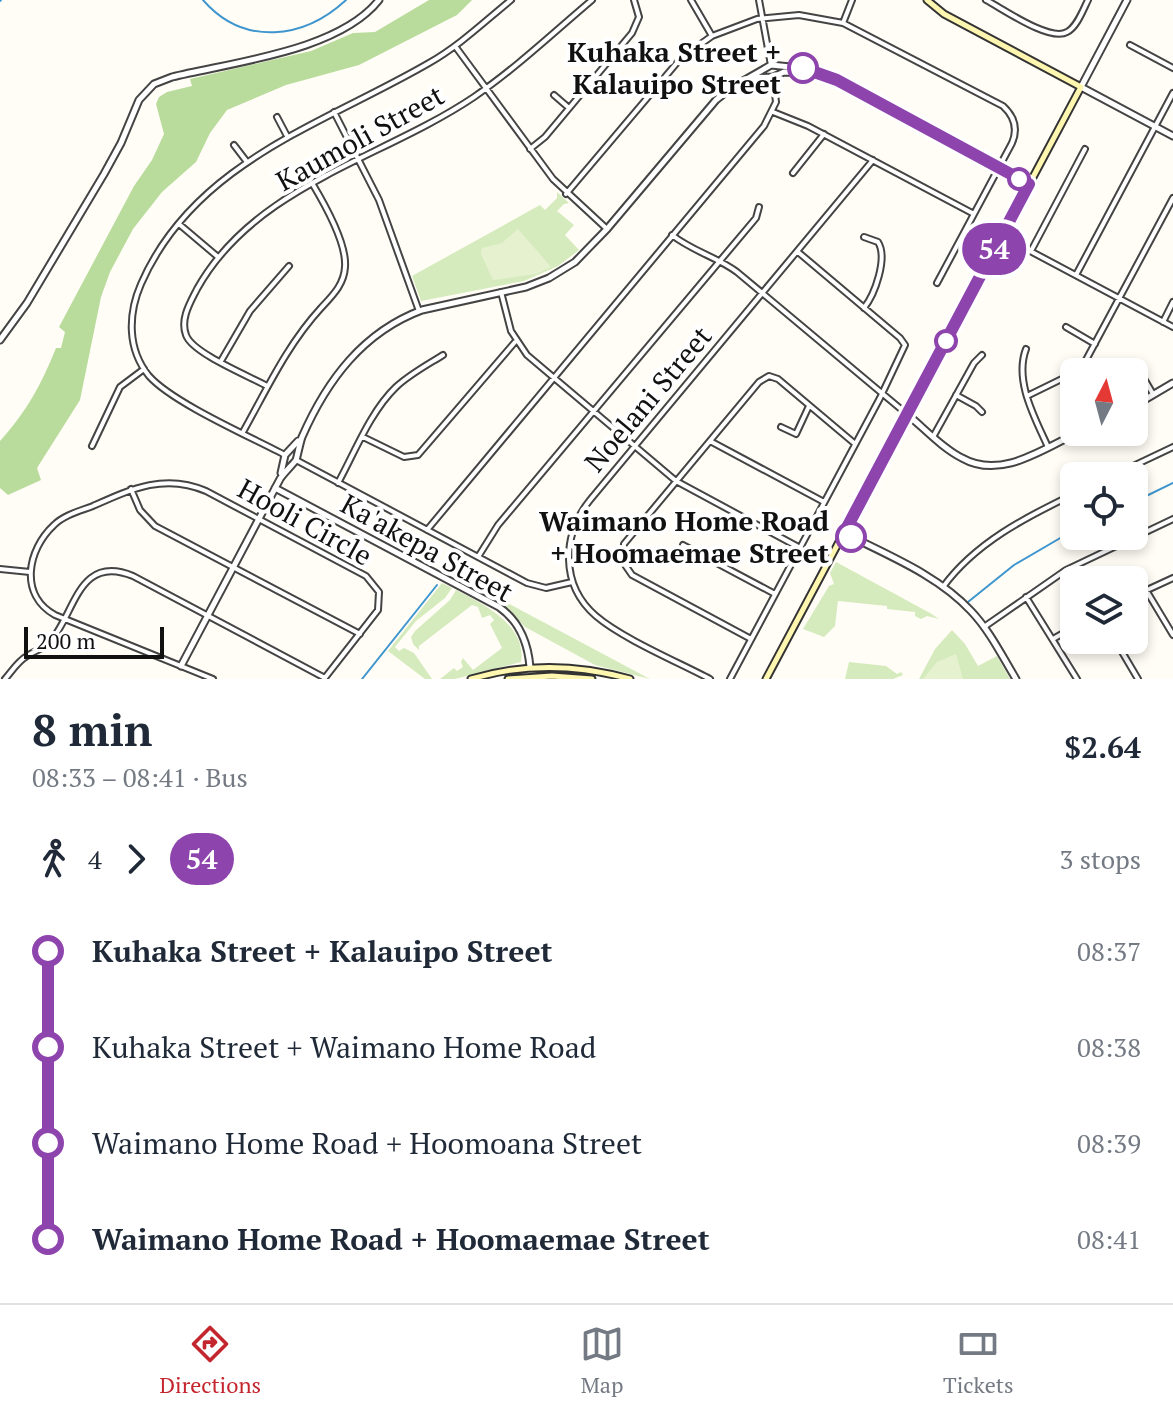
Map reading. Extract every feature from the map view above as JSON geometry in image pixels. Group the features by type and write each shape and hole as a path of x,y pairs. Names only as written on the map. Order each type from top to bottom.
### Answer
{"main road":[{"path":"766,679 1081,87 944,14 927,0"},
{"path":"530,667 531,676"},
{"path":"471,679 530,667 575,668 630,679"},
{"path":"508,679 531,676 592,679"}],"street":[{"path":"0,340 27,303 104,174 136,106 149,88 172,77 317,41 357,21 379,0"},
{"path":"511,0 429,63 287,136 247,162 209,194 179,224 152,261 134,303 133,337 144,369 167,392 533,586 552,587 572,582 583,601 602,621 710,679"},
{"name":"Kaumoli Street","path":"267,386 190,343 185,332 184,322 194,295 218,257 272,210 312,183 443,115 486,88 592,0"},
{"path":"530,149 545,137 635,29 639,17 634,0"},
{"path":"691,0 712,36"},
{"path":"427,530 764,126 773,111 776,96 759,0"},
{"path":"843,23 852,0"},
{"path":"986,0 1045,32 1059,34 1071,29 1088,0"},
{"path":"1127,0 1081,87 1173,136"},
{"path":"566,194 671,69 692,49 712,36 734,25 762,18 799,15 843,23 1007,109 1013,120 1015,134 937,283"},
{"path":"1130,45 1173,68"},
{"path":"455,46 566,194 607,229"},
{"path":"771,67 773,76"},
{"path":"181,666 332,381 350,357 383,329 419,311 538,283 561,272 587,252 716,100 747,79 771,67 803,68 819,73 1030,182"},
{"path":"747,79 792,72 819,73"},
{"path":"1076,275 1173,93"},
{"path":"554,95 569,108"},
{"path":"773,111 824,134 974,214"},
{"path":"334,112 387,219 419,311"},
{"path":"277,117 287,136"},
{"path":"793,173 824,134"},
{"path":"234,145 247,162"},
{"path":"1031,251 1085,149"},
{"name":"Noelani Street","path":"572,582 568,555 573,526 584,507 873,160"},
{"path":"243,432 290,345 338,290 344,276 346,263 343,250 312,183"},
{"path":"1085,358 1173,198"},
{"path":"478,557 498,525 756,218 759,207"},
{"path":"179,224 218,257"},
{"path":"672,235 684,245 720,260 966,461 990,466 1013,463 1060,441"},
{"path":"1002,236 1173,327"},
{"path":"864,237 878,242 882,251 872,295 864,308"},
{"path":"730,679 905,345 798,252"},
{"path":"221,361 250,311 289,266"},
{"path":"501,292 516,341 527,355 676,481 828,563"},
{"path":"1163,322 1173,302"},
{"path":"1066,327 1095,344"},
{"path":"363,437 404,457 418,455 516,341"},
{"path":"1026,349 1022,360 1027,396 1048,447"},
{"path":"338,483 379,409 395,388 443,355"},
{"path":"933,437 974,363 982,355"},
{"path":"92,446 120,387 144,369"},
{"path":"751,639 637,579 625,567 622,551 626,541 759,382 769,376 778,379 854,443"},
{"path":"1027,396 1060,380"},
{"path":"1148,399 1173,383"},
{"path":"1148,386 1154,396"},
{"path":"956,395 982,412"},
{"path":"781,427 796,434 809,406"},
{"path":"710,441 824,502"},
{"path":"1141,462 1173,447"},
{"name":"Hooli Circle","path":"30,572 45,535 56,522 131,489 160,482 187,484 259,519 374,583 379,594 378,610 324,679"},
{"name":"Ka'akepa Street","path":"275,488 499,607 519,629 530,667"},
{"path":"131,489 140,510 155,526 360,634"},
{"path":"943,587 959,566 987,544 1023,520 1060,501"},
{"path":"984,627 1066,570 1173,519"},
{"path":"844,533 943,587 965,605 984,627 1016,679"},
{"path":"683,545 775,594"},
{"path":"0,569 30,572 37,600 49,612 213,679"},
{"path":"5,679 23,658 49,643 84,584 95,576 112,572 133,576 324,679"},
{"path":"1148,589 1173,578"},
{"path":"1148,593 1173,635"},
{"path":"1026,597 1077,679"},
{"path":"1053,639 1060,635"},
{"path":"1123,654 1138,679"}],"green space":[{"path":"429,0 472,0 457,15 359,65 286,85 227,110 210,133 196,162 162,192 133,229 110,272 101,297 80,400 37,468 41,480 8,495 0,488 0,441 32,397 56,348 61,348 65,332 59,327 134,186 152,160 164,134 156,104 159,97 192,86 190,79 311,51 353,33 375,32"},
{"path":"557,192 569,203 557,211 574,225 565,235 579,250 558,266 524,281 421,301 412,276 540,205 545,210 557,198"},
{"path":"518,229 551,267 536,274 493,280 481,254 482,248 502,243"},
{"path":"836,562 939,619 927,616 921,619 915,616 915,612 887,609 887,606 838,601 835,626 824,637 803,629 829,586 834,584 830,573"},
{"path":"442,583 452,588 445,598 416,621 395,647 399,651 404,648 414,653 432,679 425,679 388,651"},
{"path":"456,590 501,617 517,637 521,662 455,679 440,679 454,668 457,671 463,667 463,658 473,670 502,648 490,624 494,620 490,615 482,618 478,607 472,605 419,646 419,650 413,644 411,637 415,631 450,600"},
{"path":"498,598 650,679 595,665 525,627"},
{"path":"952,630 978,666 997,656 1010,679 919,679 935,649"},
{"path":"956,654 963,679 923,679 937,662"},
{"path":"849,662 886,666 903,675 893,679 845,679"}],"waterway":[{"path":"203,0 219,15 237,25 255,31 274,32 293,30 312,23 346,0"},
{"path":"1148,495 1173,483"},
{"path":"968,602 1014,565 1060,538"},
{"path":"362,679 437,585"}],"bus line":[{"name":"54","path":"803,68 837,80 1029,184 844,533 851,537"}],"place":[{"name":"Kuhaka Street + Kalauipo Street","path":"803,68"},
{"name":"Waimano Home Road + Hoomaemae Street","path":"851,537"}]}
